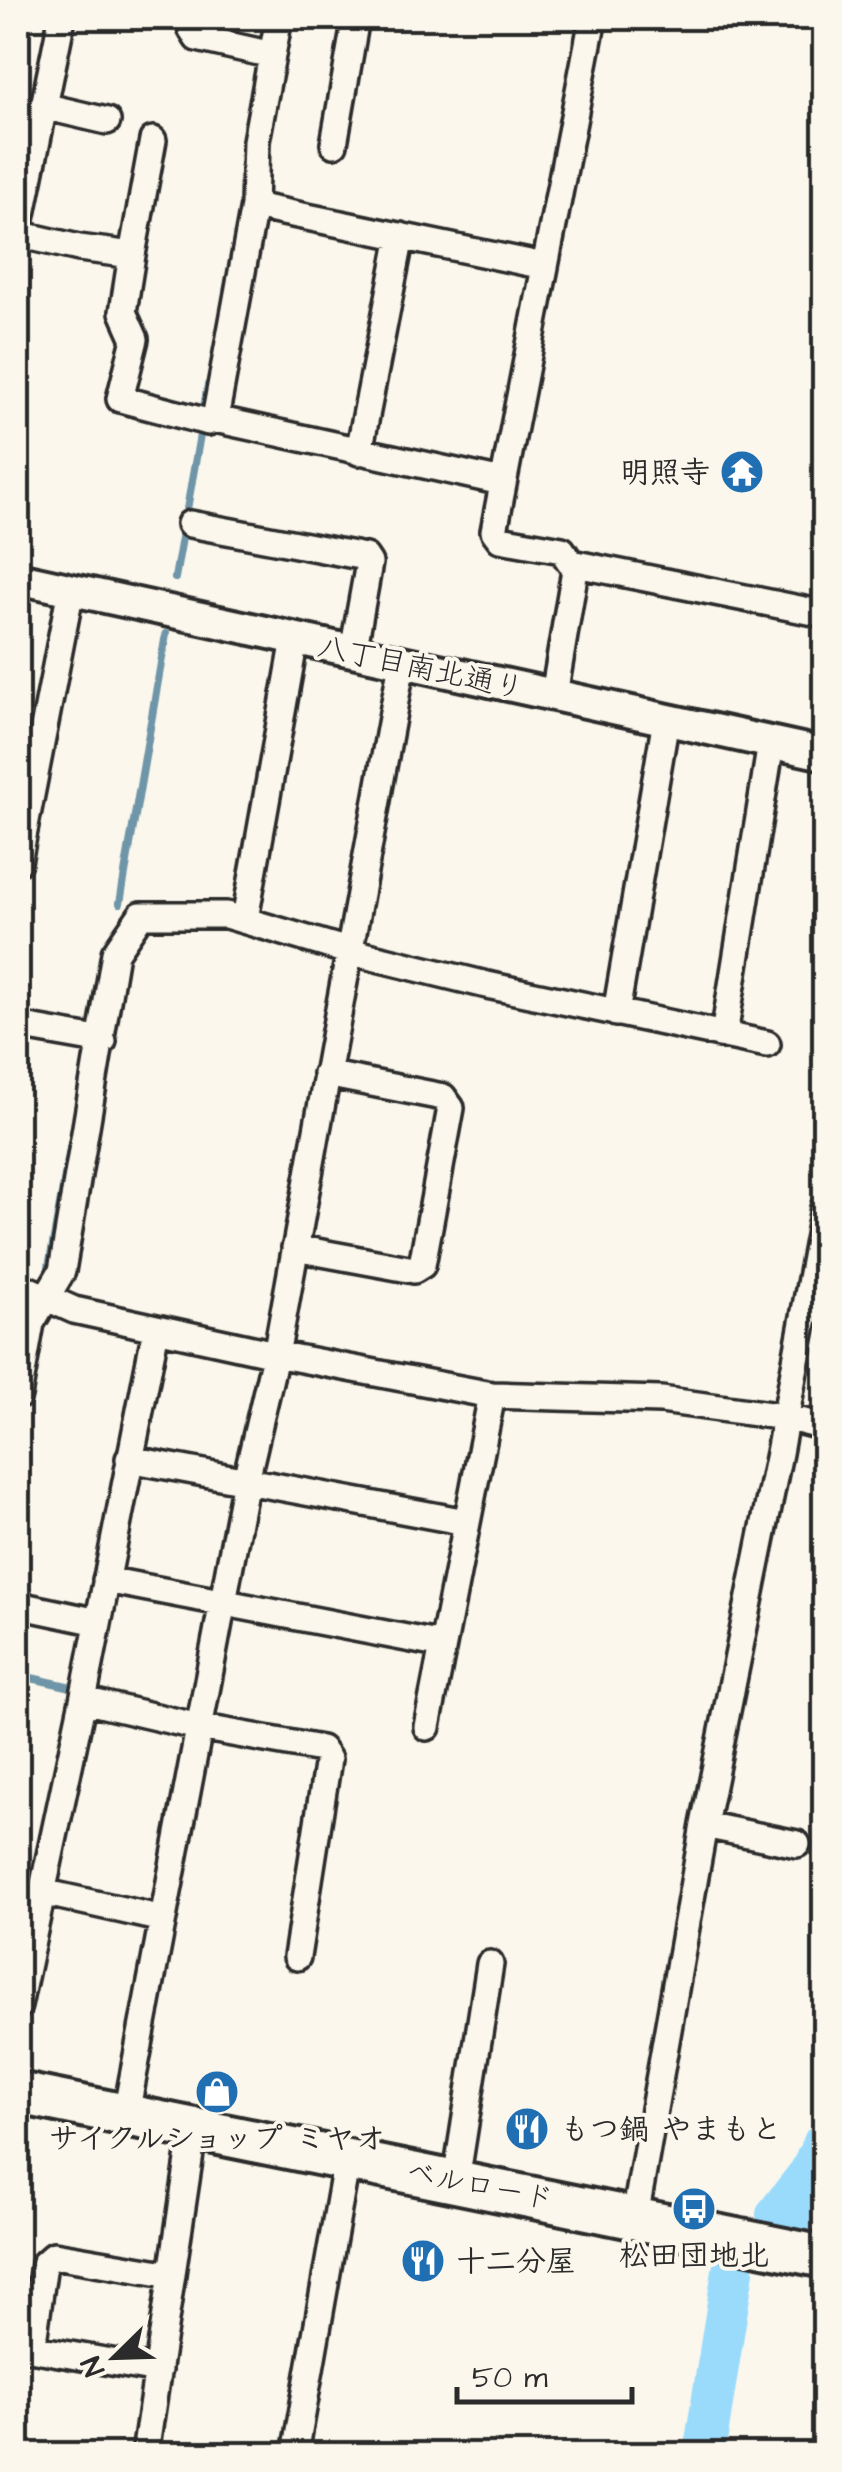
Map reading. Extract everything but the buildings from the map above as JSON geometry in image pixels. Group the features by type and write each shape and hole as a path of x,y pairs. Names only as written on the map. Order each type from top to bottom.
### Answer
{"main road":[{"name":"ベルロード","path":"18,2093 824,2256"}],"street":[{"path":"62,18 18,234 79,248 132,254"},
{"path":"192,18 191,28 197,38 272,55"},
{"path":"215,418 254,206 256,140 279,18"},
{"path":"334,144 356,18"},
{"path":"593,18 494,531 500,539 562,550 576,564 824,614"},
{"path":"44,106 107,120"},
{"path":"153,140 123,312 135,339 120,399 208,422 215,418 502,482"},
{"path":"254,206 544,266"},
{"path":"359,452 401,236"},
{"path":"190,524 365,557 369,563 353,652"},
{"path":"554,696 576,564"},
{"name":"八丁目南北通り","path":"18,578 824,754"},
{"path":"18,862 71,589"},
{"path":"245,919 295,639"},
{"path":"126,2114 246,1480 296,1248 402,663"},
{"path":"616,1013 666,720"},
{"path":"724,1034 771,743"},
{"path":"18,1396 31,1323 62,1271 115,953 142,916 226,915 348,950 768,1044"},
{"path":"18,1026 102,1041"},
{"path":"296,1248 414,1270 422,1265 451,1108 443,1097 326,1074"},
{"path":"635,2216 704,1825 824,1208"},
{"path":"18,1285 74,1310 274,1354 492,1395 660,1400 785,1417 824,1428"},
{"path":"18,2006 156,1329"},
{"path":"427,1727 492,1395"},
{"path":"129,1459 466,1522"},
{"path":"106,1580 443,1645"},
{"path":"18,1605 98,1622"},
{"path":"83,1700 322,1749 328,1758 297,1956"},
{"path":"704,1825 797,1844"},
{"path":"42,1892 163,1919"},
{"path":"456,2180 490,1964"},
{"path":"145,2454 194,2128"},
{"path":"295,2454 347,2159"},
{"path":"158,2370 25,2347 44,2264 54,2255 172,2275"}],"waterway":[{"path":"203,414 208,385"},
{"path":"175,578 201,429"},
{"path":"120,903 166,634"},
{"path":"49,1267 71,1143"},
{"path":"18,1675 76,1688"},
{"path":"777,2215 810,2173 824,2143"},
{"path":"781,2210 824,2219"},
{"path":"704,2454 733,2271"}],"place":[{"name":"明照寺","path":"742,472"},
{"name":"サイクルショップ ミヤオ","path":"217,2092"},
{"name":"もつ鍋 やまもと","path":"527,2129"},
{"name":"松田団地北","path":"694,2209"},
{"name":"十二分屋","path":"423,2261"}]}
